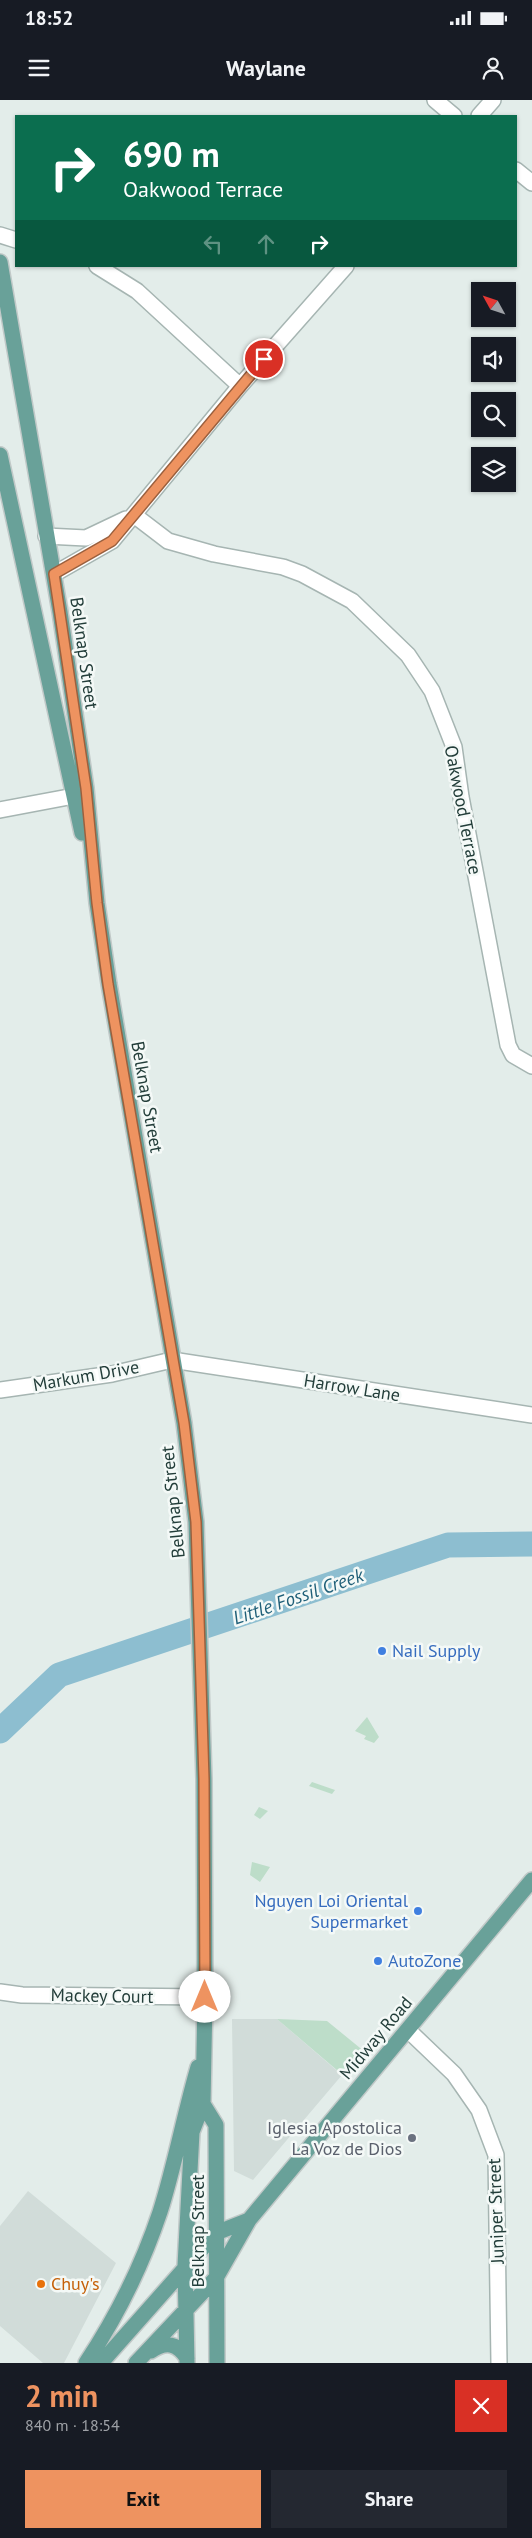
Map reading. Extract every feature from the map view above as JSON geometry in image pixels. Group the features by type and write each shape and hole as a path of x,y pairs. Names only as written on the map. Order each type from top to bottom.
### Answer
{"main road":[{"name":"Belknap Street","path":"0,262 54,574 86,788 97,903 108,984 184,1423 192,1495 199,1588 202,1671 205,1997 203,2104 192,2132 185,2266 187,2360"},
{"name":"Belknap Street","path":"0,454 97,903"},
{"name":"Midway Road","path":"139,2360 216,2278 249,2220 532,1880"},
{"path":"86,2363 126,2296 157,2220 203,2047"},
{"name":"Belknap Street","path":"203,2104 216,2125 217,2363"},
{"name":"Midway Road","path":"216,2233 249,2220"},
{"path":"107,2361 185,2266 216,2233"},
{"path":"139,2360 158,2346 169,2344 176,2346 187,2360"}],"street":[{"path":"435,100 453,115"},
{"path":"480,115 493,100"},
{"path":"517,171 532,183"},
{"path":"0,235 15,240"},
{"path":"99,267 137,292 240,386"},
{"path":"54,574 108,544 240,386 345,267"},
{"path":"46,536 75,540 86,538 104,532 134,515"},
{"name":"Oakwood Terrace","path":"134,515 168,541 214,554 283,567 302,574 352,601 408,655 432,691 454,746 461,797 508,1044 513,1055 532,1066"},
{"path":"0,810 74,796"},
{"name":"Markum Drive","path":"0,1390 112,1374 172,1360"},
{"name":"Harrow Lane","path":"172,1360 532,1415"},
{"name":"Mackey Court","path":"0,1992 22,1995 205,1997"},
{"name":"Juniper Street","path":"408,2030 454,2074 479,2110 496,2155 499,2363"}],"shaded area":[{"path":"232,2019 277,2019 342,2075 253,2180 234,2171"},
{"path":"28,2191 116,2263 64,2363 43,2363 0,2326 0,2226"}],"green space":[{"path":"367,1717 379,1737 374,1743 364,1739 366,1736 355,1731"},
{"path":"312,1782 335,1790 332,1794 309,1786"},
{"path":"259,1807 268,1811 260,1819 254,1815"},
{"path":"252,1862 270,1867 260,1882 250,1875"},
{"path":"277,2019 327,2021 365,2052 365,2058 352,2075 345,2077"}],"waterway":[{"name":"Little Fossil Creek","path":"0,1731 59,1675 448,1545 532,1544"}],"place":[{"name":"Nail Supply","path":"382,1651"},
{"name":"Nguyen Loi Oriental Supermarket","path":"418,1911"},
{"name":"AutoZone","path":"378,1961"},
{"name":"Iglesia Apostolica La Voz de Dios","path":"412,2138"},
{"name":"Chuy's","path":"41,2284"}],"route":[{"path":"205,1997 204,1779 196,1522 184,1423 108,984 97,903 86,788 54,574 103,548 112,541 264,359"}]}
